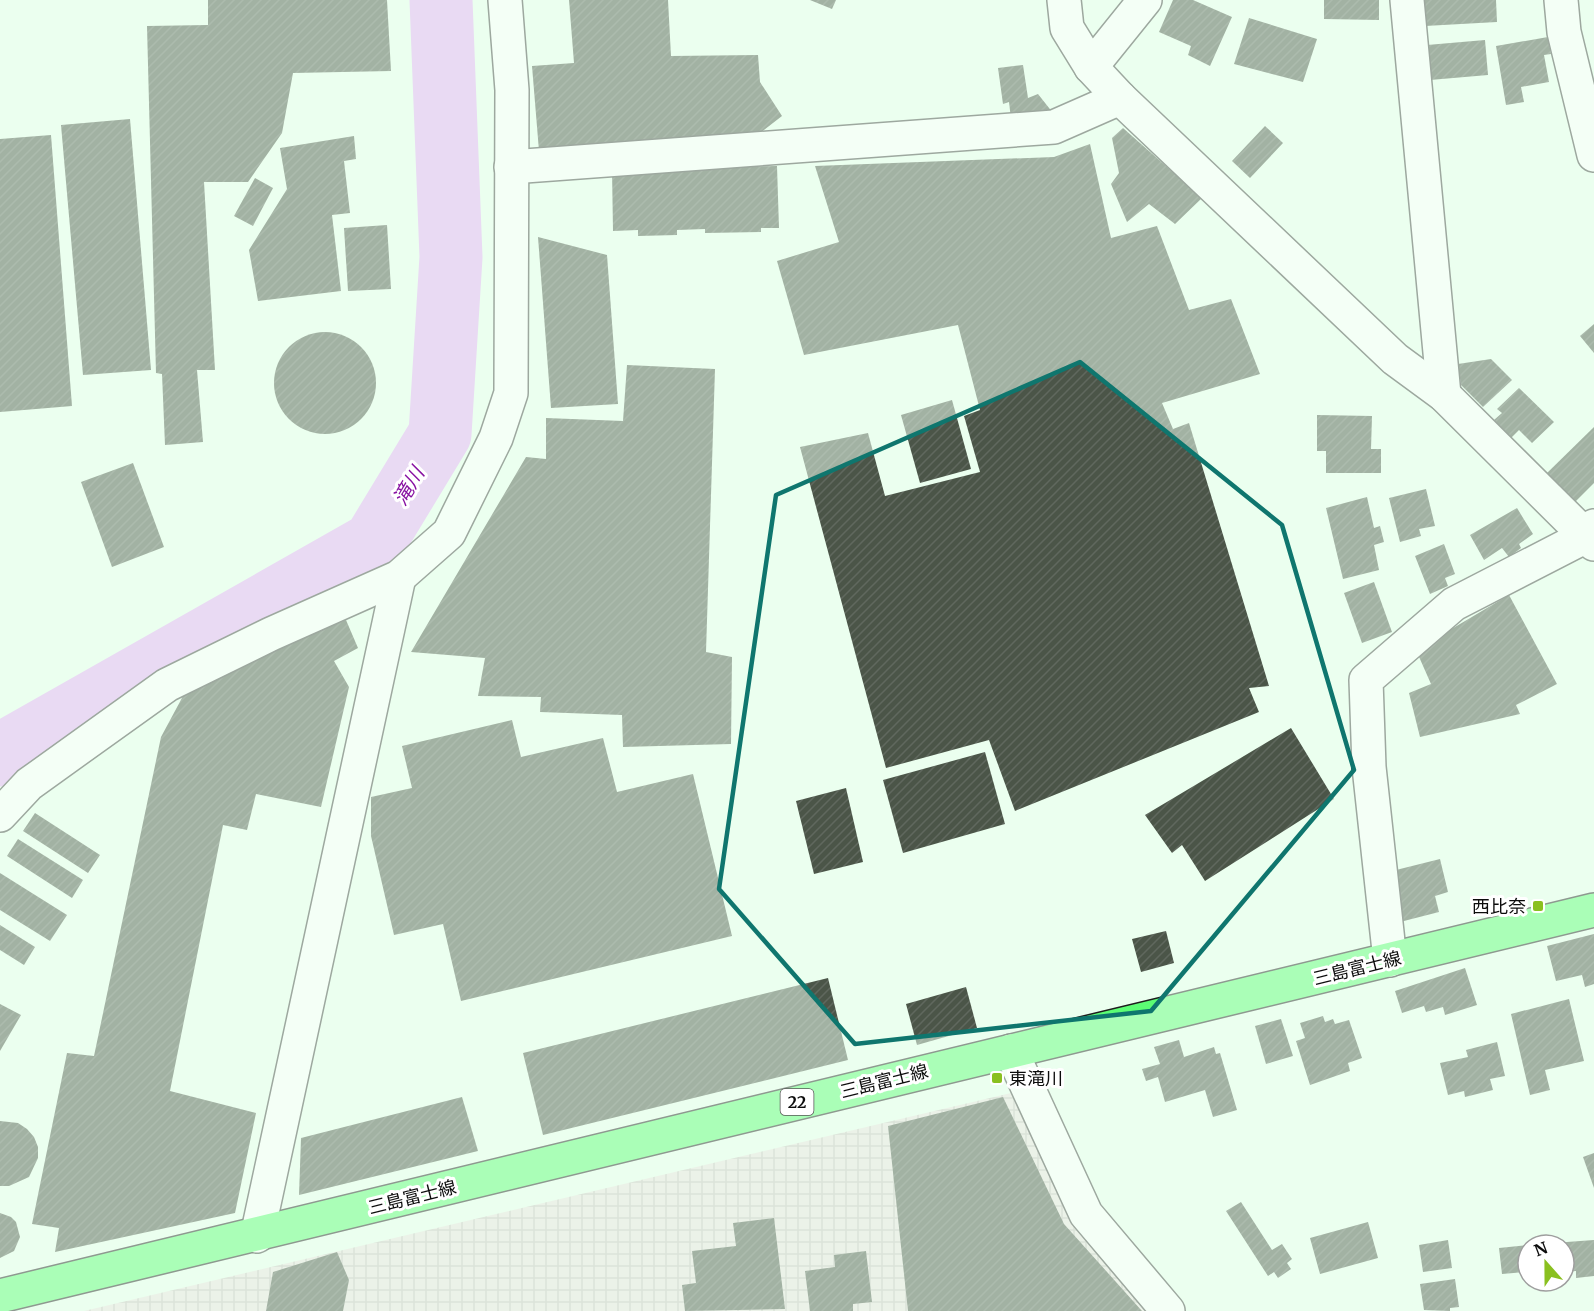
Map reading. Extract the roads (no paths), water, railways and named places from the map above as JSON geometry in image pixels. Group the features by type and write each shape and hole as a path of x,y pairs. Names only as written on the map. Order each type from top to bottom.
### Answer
{"main road":[{"name":"三島富士線","path":"0,1296 257,1236 1594,910"}],"street":[{"path":"0,815 29,784 167,686 270,634 399,577 449,533 496,438 511,393 512,90 505,0"},
{"path":"1064,0 1067,28 1090,67 1120,98 1395,359 1444,395 1591,535 1454,604 1366,680 1369,767 1390,960"},
{"path":"1090,67 1145,0"},
{"path":"1407,0 1444,395"},
{"path":"1561,0 1564,32 1594,155"},
{"path":"511,167 1054,127 1120,98"},
{"path":"257,1236 399,577"},
{"path":"1011,1051 1086,1214 1168,1311"}],"waterway":[{"name":"滝川","path":"0,755 374,543 440,434 451,257 441,0"}],"place":[{"name":"西比奈","path":"1538,906"},
{"name":"東滝川","path":"997,1078"}]}
